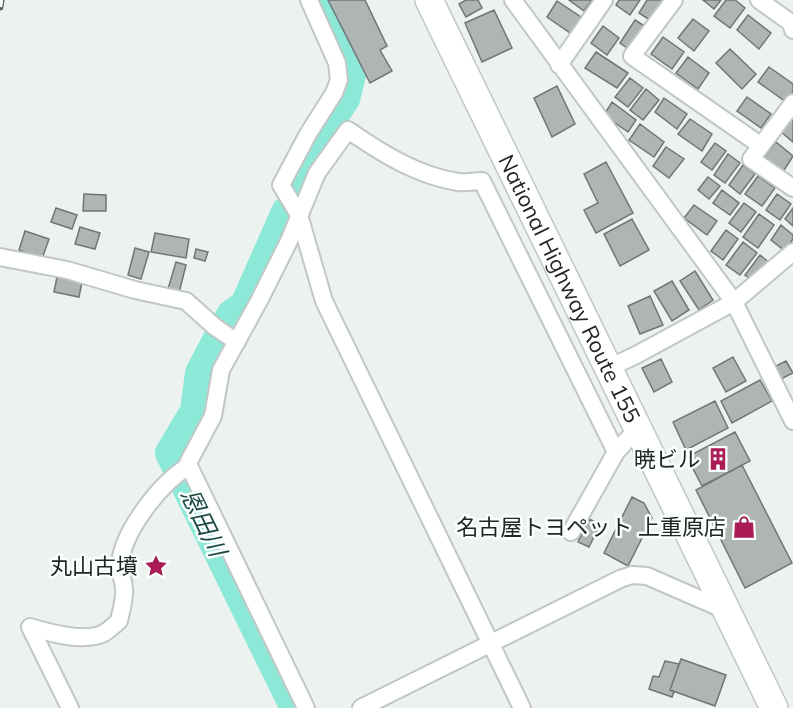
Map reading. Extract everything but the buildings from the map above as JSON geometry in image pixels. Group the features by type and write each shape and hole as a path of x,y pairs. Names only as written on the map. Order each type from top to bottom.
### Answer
{"highway":[{"name":"National Highway Route 155","path":"429,0 774,708"}],"street":[{"path":"309,0 337,63 339,80 334,93 308,134 281,185 299,215 324,301 522,708"},
{"path":"513,0 734,303 793,421"},
{"path":"559,65 604,0"},
{"path":"674,0 632,56 760,145"},
{"path":"759,0 792,24"},
{"path":"793,103 751,159 793,188"},
{"path":"70,708 30,627 56,634 86,637 103,634 119,621 124,591 120,567 124,543 141,516 188,463 213,416 221,370 279,260 317,173 348,130 386,156 429,174 460,183 482,181 616,452"},
{"path":"609,368 734,303 793,252"},
{"path":"0,257 68,270 135,290 186,300 215,327 237,342"},
{"path":"571,532 616,452 638,428"},
{"path":"183,470 306,708"},
{"path":"361,708 632,575 647,576 725,610"}],"waterway":[{"name":"恩田川","path":"294,191 306,157 345,99 351,75 349,60 322,0"},
{"name":"恩田川","path":"223,329 232,314 245,305 286,212"},
{"name":"恩田川","path":"220,335 200,373 195,411 170,453 295,708"}],"railway":[{"path":"0,7 1,0"}],"place":[{"name":"暁ビル","path":"718,459"},
{"name":"名古屋トヨペット 上重原店","path":"744,527"},
{"name":"丸山古墳","path":"156,566"}]}
